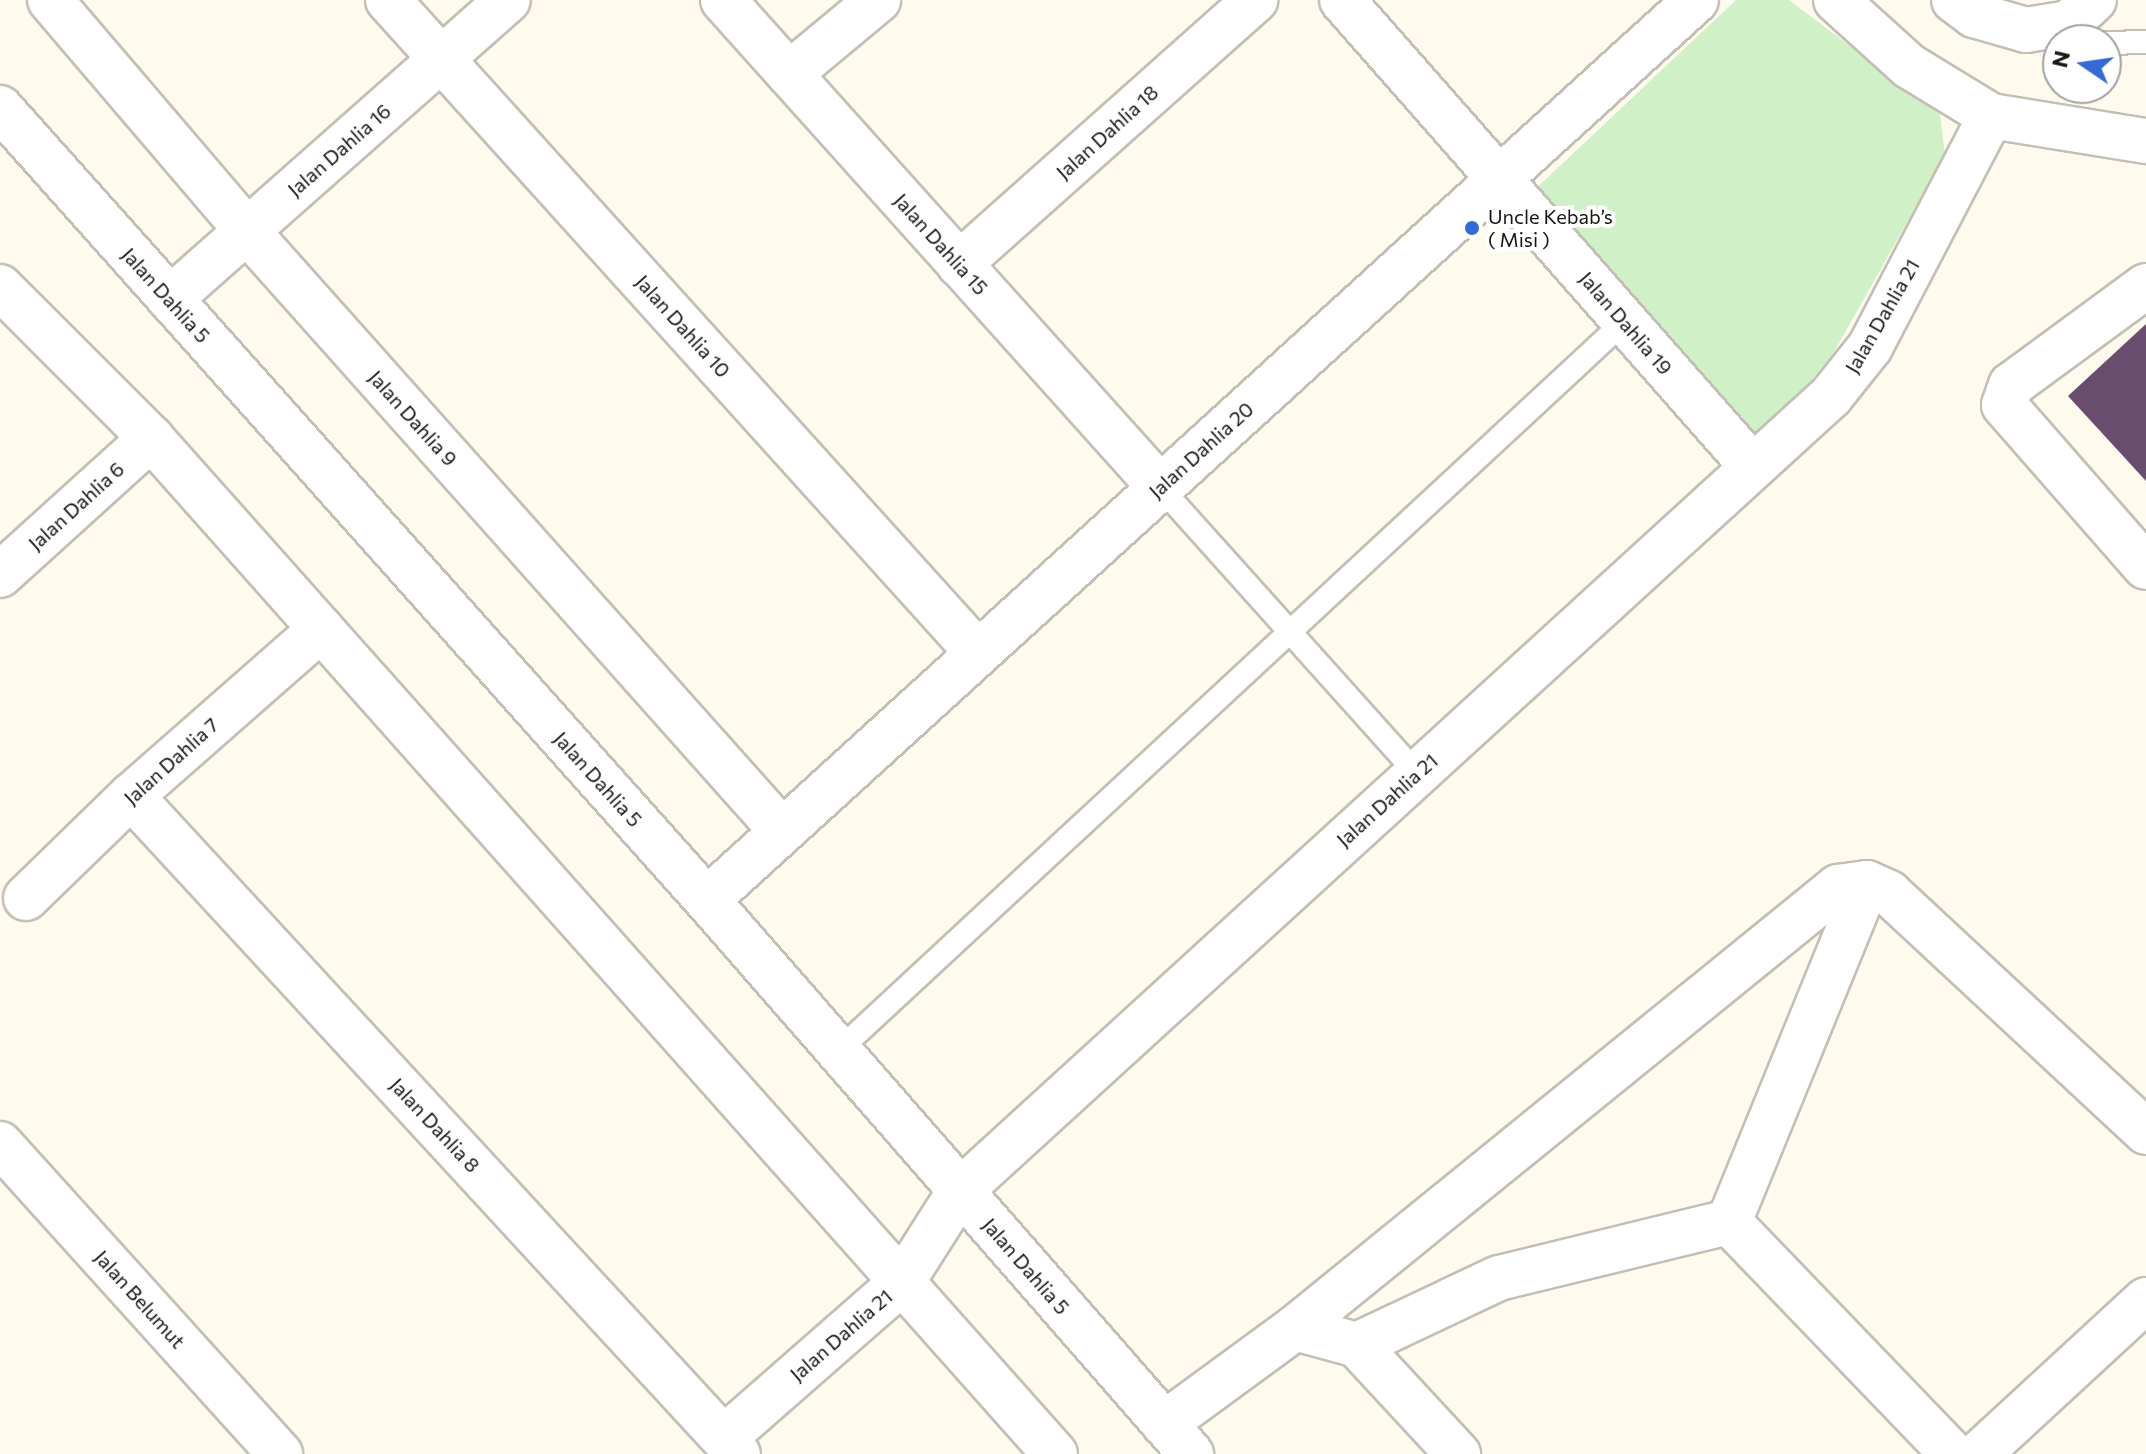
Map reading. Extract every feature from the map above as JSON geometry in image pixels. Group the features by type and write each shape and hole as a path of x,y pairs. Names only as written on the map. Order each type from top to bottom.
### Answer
{"street":[{"name":"Jalan Dahlia 9","path":"50,0 247,231 782,831"},
{"name":"Jalan Dahlia 10","path":"388,0 978,653"},
{"name":"Jalan Dahlia 16","path":"170,299 508,0"},
{"name":"Jalan Dahlia 15","path":"723,0 1160,487"},
{"path":"789,74 878,0"},
{"name":"Jalan Dahlia 18","path":"959,264 1255,0"},
{"name":"Jalan Dahlia 19","path":"1342,0 1752,466"},
{"path":"1836,0 1909,66 1991,116 2146,141"},
{"path":"1954,0 1974,15 2026,30 2042,29"},
{"name":"Jalan Dahlia 20","path":"707,900 1499,179 1684,4"},
{"name":"Jalan Dahlia 5","path":"0,108 707,900 1178,1439"},
{"name":"Jalan Dahlia 21","path":"731,1446 902,1282 960,1191 1854,371 1991,116"},
{"path":"2146,286 2011,385 2004,405 2146,567"},
{"path":"0,287 151,438 1055,1454"},
{"name":"Jalan Dahlia 6","path":"0,575 151,438"},
{"name":"Jalan Dahlia 7","path":"26,898 131,796 321,629"},
{"name":"Jalan Dahlia 8","path":"131,796 731,1446"},
{"path":"1729,1222 1867,883"},
{"path":"1178,1439 1295,1328 1838,887 1867,883 1889,893 2146,1132"},
{"name":"Jalan Belumut","path":"0,1144 280,1454"},
{"path":"1357,1345 1499,1278 1729,1222"},
{"path":"1729,1222 1952,1454"},
{"path":"1979,1454 2146,1300"},
{"path":"1295,1328 1357,1345 1458,1454"}],"lane":[{"path":"2122,35 2146,42"},
{"path":"838,1051 1625,321"},
{"path":"1160,487 1417,773"}],"green space":[{"path":"1736,0 1789,0 1940,114 1945,155 1834,352 1771,431 1744,437 1529,195"}],"building":[{"path":"2146,324 2146,481 2068,396"}],"place":[{"name":"Uncle Kebab’s ( Misi )","path":"1472,228"}]}
